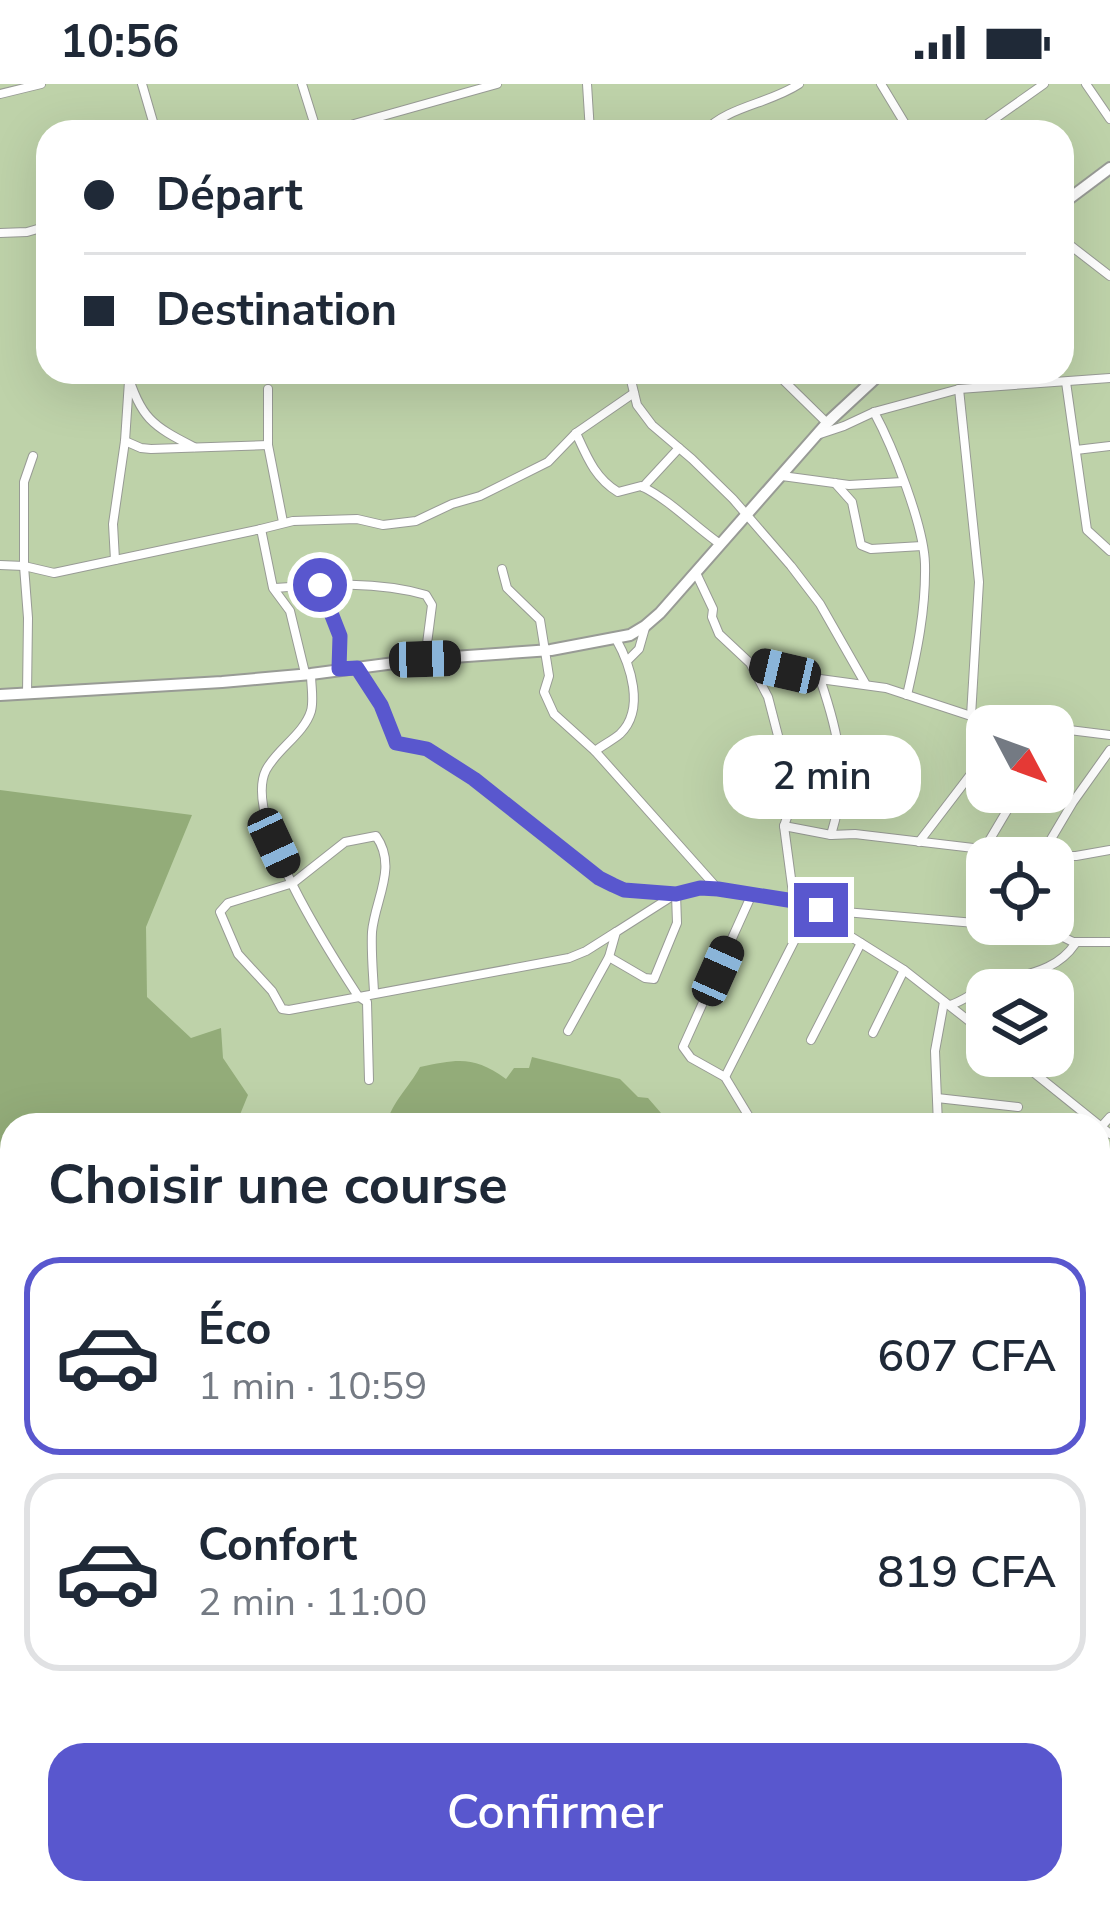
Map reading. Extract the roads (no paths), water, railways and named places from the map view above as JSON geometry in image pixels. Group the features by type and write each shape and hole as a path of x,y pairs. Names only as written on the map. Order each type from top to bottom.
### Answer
{"street":[{"path":"0,94 41,84"},
{"path":"142,84 153,120"},
{"path":"302,84 313,120"},
{"path":"368,120 497,84"},
{"path":"719,120 799,84"},
{"path":"881,84 903,120"},
{"path":"993,120 1044,84"},
{"path":"1086,84 1110,119"},
{"path":"590,86 590,120"},
{"path":"1074,195 1110,167"},
{"path":"0,233 36,229"},
{"path":"1074,248 1110,276"},
{"path":"1074,381 1110,378"},
{"path":"115,560 113,524 128,384"},
{"path":"130,384 136,402 162,429 195,448"},
{"path":"632,384 638,405 652,425 748,515 820,604 865,683"},
{"path":"786,384 824,428"},
{"path":"0,695 222,682 545,651 616,639 645,626 870,384"},
{"path":"824,428 959,388 998,384"},
{"path":"1066,384 1088,530 1110,551"},
{"path":"959,388 979,582 972,705"},
{"path":"268,389 268,445 283,522"},
{"path":"0,565 55,573 283,522 349,519 407,524 514,480 552,459 576,433 634,393"},
{"path":"874,412 903,482 925,561 923,617 907,695"},
{"path":"151,449 162,429"},
{"path":"576,433 604,483 619,492 638,486 664,497 722,545"},
{"path":"125,441 151,449 268,445"},
{"path":"1076,450 1110,446"},
{"path":"643,487 679,448"},
{"path":"26,694 24,482 33,456"},
{"path":"782,476 849,485 903,482"},
{"path":"835,483 852,502 861,544 871,549 922,546"},
{"path":"261,529 273,589 290,611 308,674 311,712 267,769 261,787 268,827 310,919 358,997 367,1002 368,1080"},
{"path":"502,568 507,588 540,620 549,676 544,692 554,715 595,751 718,889"},
{"path":"696,574 719,634 750,663 768,697 793,800 784,826 794,901"},
{"path":"273,589 320,585 408,590 430,597 425,659"},
{"path":"320,585 340,636 339,669"},
{"path":"628,660 639,649 645,626"},
{"path":"595,751 626,727 634,687 628,660 616,639"},
{"path":"750,663 820,679 865,683 966,714"},
{"path":"357,668 381,705 396,743 427,749 474,779 599,878 624,890 676,894"},
{"path":"820,679 842,762 831,835"},
{"path":"1074,731 1110,735"},
{"path":"1052,837 1109,754"},
{"path":"920,842 966,780"},
{"path":"784,826 966,849"},
{"path":"374,992 372,935 387,874 376,836 345,842 292,883 225,905 220,912 238,955 272,991 282,1009 293,1010 569,958 676,894 718,889 794,901 904,970 966,1018"},
{"path":"1074,856 1110,850"},
{"path":"609,957 654,979 677,923 676,894"},
{"path":"746,1113 724,1077 683,1047 752,895"},
{"path":"724,1077 809,912"},
{"path":"809,912 966,922"},
{"path":"568,1031 609,957 616,932"},
{"path":"1074,942 1110,942"},
{"path":"811,1040 861,943"},
{"path":"947,1003 1040,972 1068,954 1074,943"},
{"path":"873,1034 904,970"},
{"path":"938,1113 935,1051 947,1003"},
{"path":"1039,1077 1084,1113"},
{"path":"937,1098 1018,1107"}]}
